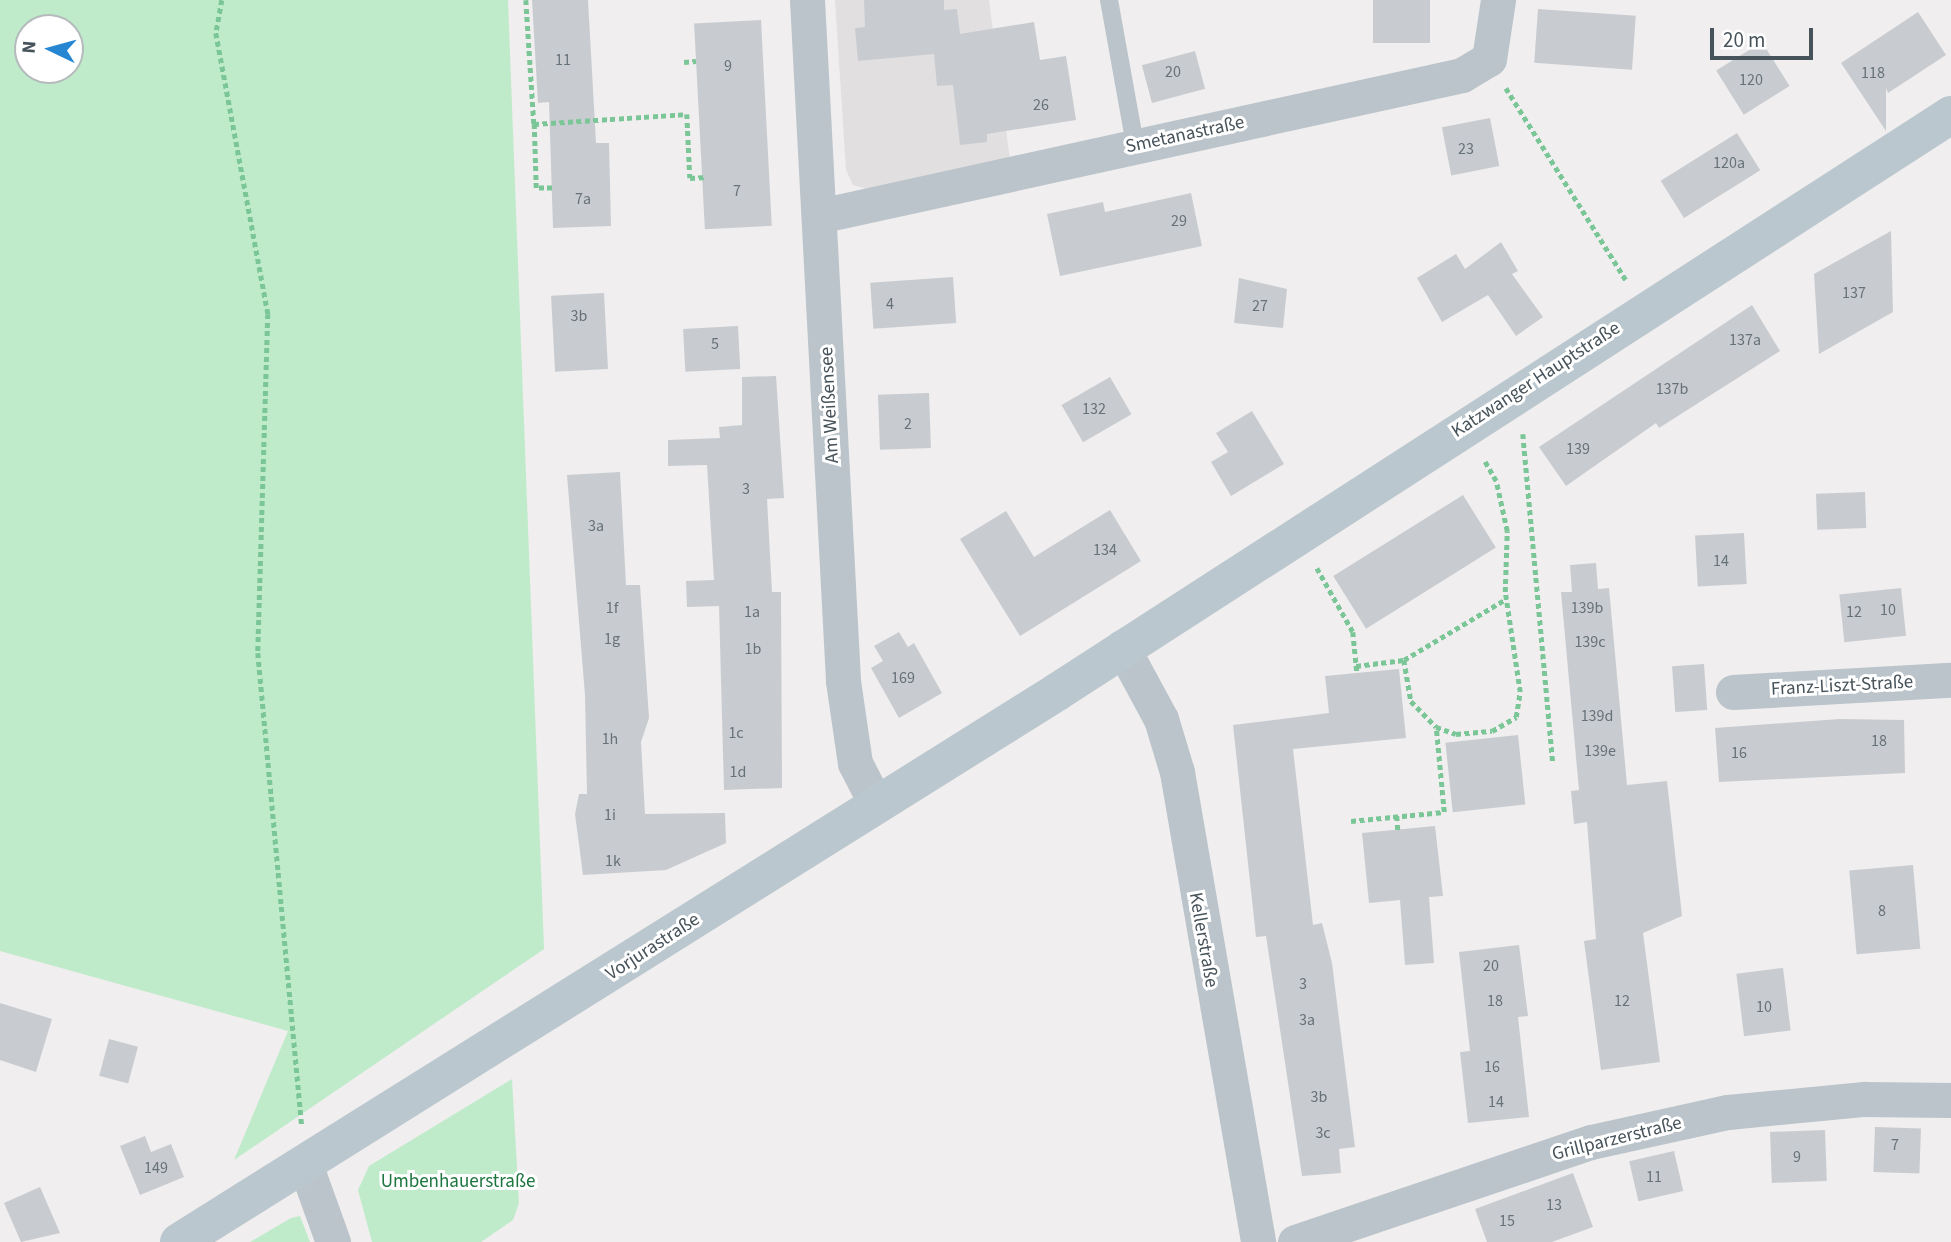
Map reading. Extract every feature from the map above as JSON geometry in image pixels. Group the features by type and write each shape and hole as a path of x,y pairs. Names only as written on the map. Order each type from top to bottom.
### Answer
{"main road":[{"name":"Katzwanger Hauptstraße","path":"1122,647 1951,115"},
{"name":"Vorjurastraße","path":"179,1242 306,1167 1122,647"}],"street":[{"name":"Am Weißensee","path":"807,0 843,681 855,763 876,804"},
{"path":"1489,59 1498,0"},
{"name":"Smetanastraße","path":"819,216 1462,75 1489,59"},
{"name":"Kellerstraße","path":"1122,647 1161,719 1177,772 1258,1242"},
{"name":"Franz-Liszt-Straße","path":"1733,692 1951,680"},
{"name":"Grillparzerstraße","path":"1295,1242 1605,1139 1728,1112 1864,1099 1951,1100"},
{"path":"306,1167 333,1242"}],"lane":[{"path":"1109,0 1135,145"}],"path":[{"path":"222,0 216,33 268,314 258,653 306,1167"},
{"path":"526,0 532,48 536,188 552,188"},
{"path":"1489,59 1645,309"},
{"path":"684,62 696,61"},
{"path":"534,124 687,114 690,178 706,177"},
{"path":"1519,391 1553,762"},
{"path":"1405,660 1411,701 1436,727 1456,734 1492,734 1507,726 1521,707 1507,598 1507,531 1500,495 1488,466 1459,429"},
{"path":"1298,533 1353,632 1357,673"},
{"path":"1356,666 1405,660 1507,598"},
{"path":"1351,821 1444,812 1436,727"},
{"path":"1397,816 1398,830"}],"shaded area":[{"path":"835,0 989,0 1010,160 874,191 853,185 846,170"}],"green space":[{"path":"0,0 508,0 544,949 234,1160 288,1031 0,951"},
{"name":"Umbenhauerstraße","path":"512,1079 519,1203 513,1220 481,1242 372,1242 358,1190 369,1166"},
{"path":"300,1216 310,1242 250,1242 291,1218"}],"building":[{"path":"532,0 588,0 596,143 609,143 611,226 553,228 549,102 538,103"},
{"path":"864,0 944,0 944,10 957,9 960,34 1034,22 1040,60 1066,56 1076,120 987,134 987,142 960,145 953,85 937,86 934,54 858,61 855,28 865,27"},
{"path":"1373,0 1430,0 1430,43 1373,43"},
{"path":"1538,9 1636,16 1632,70 1534,63"},
{"path":"1918,12 1946,55 1888,93 1886,88 1886,131 1841,63"},
{"path":"761,20 772,226 705,229 694,24"},
{"path":"1762,42 1790,86 1744,115 1716,71"},
{"path":"1195,51 1205,89 1152,103 1142,65"},
{"path":"1490,118 1499,166 1451,175 1442,127"},
{"path":"1737,133 1760,170 1684,218 1661,181"},
{"path":"1191,193 1202,246 1060,276 1047,214 1103,202 1105,212"},
{"path":"1891,231 1893,312 1819,354 1814,274"},
{"path":"1501,242 1518,271 1512,274 1543,317 1516,336 1488,295 1442,322 1417,278 1456,254 1465,269"},
{"path":"953,277 956,323 873,329 870,283"},
{"path":"1239,278 1287,289 1283,328 1234,323"},
{"path":"604,293 608,369 555,372 551,296"},
{"path":"1752,305 1780,351 1659,428 1656,423 1566,486 1539,447"},
{"path":"738,326 740,369 685,372 683,329"},
{"path":"776,376 784,498 767,499 772,592 781,592 782,788 724,790 719,606 687,607 686,581 714,580 707,465 668,466 668,440 720,438 719,427 742,425 742,377"},
{"path":"1110,377 1132,414 1083,442 1062,405"},
{"path":"929,393 931,448 880,450 878,395"},
{"path":"1252,411 1284,464 1231,496 1211,462 1228,452 1216,433"},
{"path":"620,472 626,585 640,585 649,718 641,742 645,814 725,813 726,843 666,870 583,875 575,814 579,794 587,794 585,695 567,475"},
{"path":"1865,492 1866,528 1817,530 1816,494"},
{"path":"1463,495 1496,548 1366,629 1333,576"},
{"path":"1110,510 1141,561 1020,636 960,539 1006,511 1034,557"},
{"path":"1744,533 1747,584 1698,586 1695,536"},
{"path":"1596,563 1598,589 1609,588 1627,785 1667,781 1682,916 1643,933 1660,1062 1601,1070 1584,941 1596,939 1587,822 1574,824 1571,791 1579,790 1561,592 1572,592 1570,565"},
{"path":"1901,588 1906,636 1844,642 1839,594"},
{"path":"899,632 908,647 914,643 942,693 899,718 871,668 883,661 874,646"},
{"path":"1704,664 1707,710 1675,712 1672,666"},
{"path":"1399,669 1406,738 1293,749 1313,925 1322,923 1332,963 1355,1147 1339,1149 1341,1173 1302,1176 1266,936 1256,937 1233,725 1329,713 1325,676"},
{"path":"1840,719 1904,720 1905,773 1719,782 1715,728"},
{"path":"1518,735 1525,805 1453,812 1445,743"},
{"path":"1435,826 1443,896 1429,897 1434,963 1405,965 1400,900 1369,903 1362,833"},
{"path":"1913,865 1920,949 1857,954 1849,871"},
{"path":"1519,945 1528,1016 1518,1017 1529,1117 1468,1123 1460,1052 1470,1051 1459,952"},
{"path":"1783,968 1791,1031 1744,1036 1736,974"},
{"path":"0,1003 52,1019 36,1072 0,1060"},
{"path":"109,1039 138,1047 128,1083 99,1076"},
{"path":"1875,1127 1921,1129 1919,1174 1873,1172"},
{"path":"1825,1130 1827,1181 1772,1183 1770,1132"},
{"path":"145,1136 151,1152 171,1144 184,1177 140,1195 120,1146"},
{"path":"1674,1151 1683,1191 1638,1201 1629,1161"},
{"path":"1573,1173 1593,1227 1552,1242 1487,1242 1475,1209"},
{"path":"40,1187 60,1233 21,1242 4,1203"}]}
